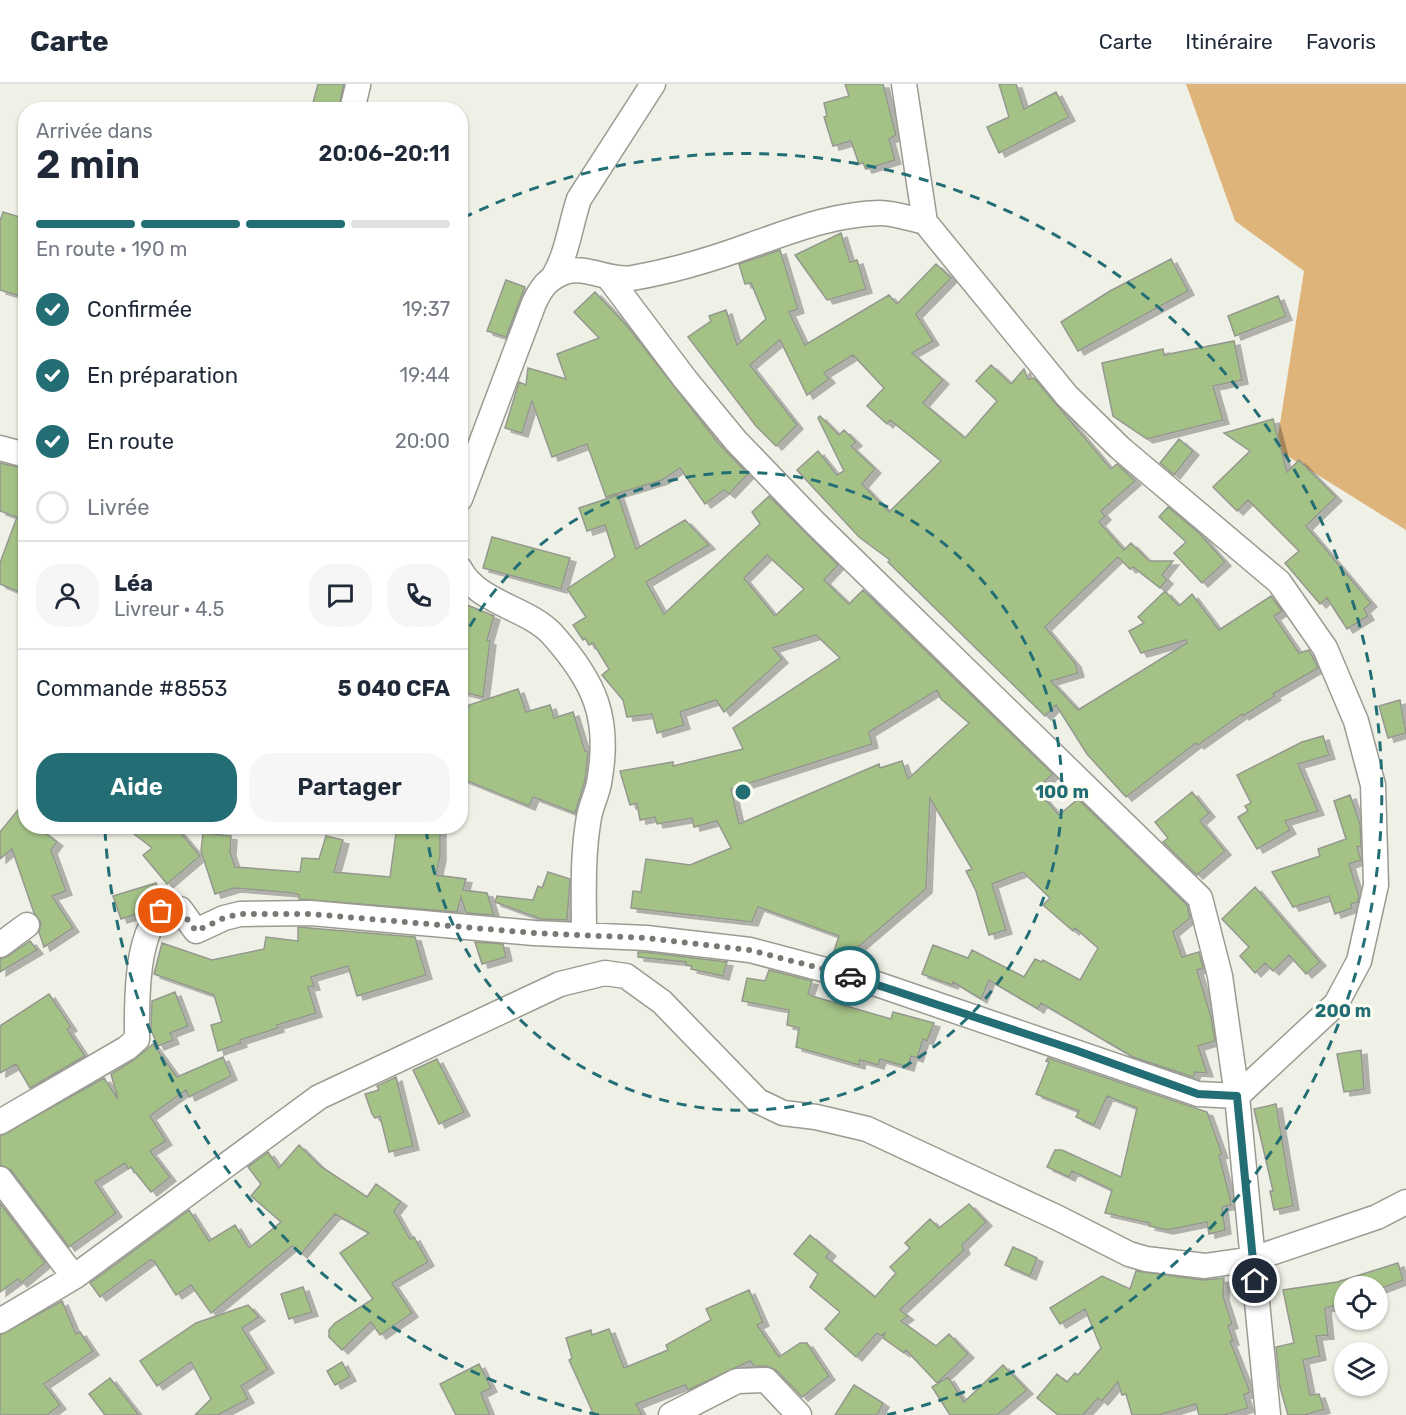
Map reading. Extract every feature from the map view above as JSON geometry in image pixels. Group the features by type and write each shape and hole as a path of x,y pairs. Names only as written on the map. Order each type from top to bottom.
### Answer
{"street":[{"path":"554,276 569,243 572,220 579,199 652,84"},
{"path":"0,1122 127,1048 137,1039 139,972 145,943 153,920 161,911 170,908 180,909 196,931 224,918 240,914 311,914 646,938 750,950 882,985 1198,1094 1237,1096 1336,1004 1359,961 1376,885 1373,785 1356,721 1324,648 1279,582 1120,448 1067,396 925,222 904,84"},
{"path":"354,102 358,85"},
{"path":"468,478 534,303 542,287 554,276 568,271 585,271 609,278 628,279 665,272 833,218 882,213 925,222"},
{"path":"609,278 685,379 736,441 815,523 1200,898 1221,975 1237,1096 1268,1415"},
{"path":"0,448 18,453"},
{"path":"468,577 489,597 549,632 577,665 599,705 605,738 599,783 589,817 584,870 584,935"},
{"path":"0,945 27,925"},
{"path":"0,1322 74,1277 319,1097 560,984 605,973 626,976 662,1002 758,1101 775,1109 867,1129 1058,1218 1129,1254 1186,1266 1253,1258 1377,1217 1406,1202"},
{"path":"0,1179 74,1277"},
{"path":"671,1415 737,1381 766,1380 799,1415"}],"shaded area":[{"path":"1186,84 1406,84 1406,530 1276,449 1304,271 1235,221"}],"building":[{"path":"318,84 344,84 340,102 313,102"},
{"path":"845,84 883,84 896,135 889,139 895,160 866,169 863,163 859,164 851,141 833,146 824,117 827,116 824,103 849,96"},
{"path":"999,84 1016,84 1024,109 1056,92 1069,117 999,153 987,127 1009,117"},
{"path":"3,212 18,217 18,296 0,290 0,221"},
{"path":"841,233 850,262 857,260 866,289 827,300 795,255"},
{"path":"780,250 798,309 789,312 805,345 889,295 897,304 936,264 951,278 916,314 933,341 912,353 943,380 923,403 965,438 997,401 976,381 991,365 1011,384 1024,369 1028,379 1034,378 1111,469 1117,464 1135,481 1101,511 1105,516 1099,522 1124,550 1131,543 1149,561 1173,561 1162,575 1167,580 1160,588 1133,567 1130,569 1118,557 1045,627 1075,663 1078,673 1051,681 1078,710 1187,643 1186,640 1141,653 1129,631 1144,623 1138,617 1165,591 1179,606 1192,594 1219,630 1271,596 1282,611 1274,616 1299,653 1309,650 1318,668 1273,694 1275,696 1243,716 1242,714 1198,745 1196,743 1126,797 1087,754 1056,705 1045,716 888,562 890,560 859,537 797,470 818,451 837,475 844,471 818,418 820,416 839,435 844,430 856,442 851,446 875,469 862,484 889,512 941,461 890,420 887,424 867,406 884,388 853,355 824,373 829,379 807,395 780,340 750,365 797,425 776,446 756,426 688,337 711,321 709,316 726,310 737,345 766,319 751,283 745,284 739,264"},
{"path":"1171,259 1188,291 1078,351 1061,322 1110,291"},
{"path":"506,280 525,287 506,337 487,331"},
{"path":"595,292 628,327 719,444 748,474 729,494 724,490 705,504 680,468 662,480 606,497 587,444 552,457 532,401 522,433 505,428 519,382 526,385 528,368 566,379 557,354 599,338 574,312"},
{"path":"1278,296 1286,316 1235,336 1228,316"},
{"path":"1234,341 1242,380 1213,386 1223,420 1147,439 1113,416 1102,363 1163,349 1164,355"},
{"path":"1273,419 1287,472 1299,460 1336,497 1306,526 1371,603 1364,609 1368,616 1347,629 1327,598 1320,604 1285,563 1299,551 1248,500 1237,511 1213,487 1250,451 1224,433"},
{"path":"1179,439 1193,451 1174,475 1160,463"},
{"path":"0,463 18,467 18,592 0,584 0,563 17,517 0,511"},
{"path":"618,495 636,549 685,520 709,545 646,582 664,614 760,524 752,512 769,496 838,565 824,580 849,604 863,590 1053,774 1036,789 1059,815 1078,799 1187,905 1190,918 1173,932 1182,957 1199,952 1203,968 1197,970 1211,1017 1215,1041 1198,1046 1207,1073 1195,1072 1193,1077 1133,1057 1041,1003 1038,1009 989,980 981,999 953,982 952,985 922,974 933,945 968,958 972,950 1024,977 1035,959 1042,962 1043,960 1080,980 1098,948 1075,928 1073,931 1043,905 1050,898 1023,872 992,884 1006,930 989,935 976,891 966,871 972,869 930,798 926,889 856,949 851,962 832,957 839,936 758,907 752,922 631,908 633,891 641,892 646,859 690,865 731,848 717,821 694,827 692,818 657,824 655,817 640,820 637,803 630,805 620,771 673,762 673,766 743,749 733,728 840,658 816,635 773,648 782,659 724,712 716,700 680,712 684,725 657,733 652,714 627,717 623,700 602,675 609,669 593,643 589,645 585,638 583,640 573,625 586,617 567,589 615,557 605,525 587,531 579,508","holes":["767,555 804,589 775,616 744,578","937,690 941,699 969,723 908,779 902,761 880,768 879,764 739,824 731,789 872,744 869,732"]},
{"path":"1168,507 1200,534 1225,562 1202,583 1174,553 1186,542 1159,517"},
{"path":"492,537 570,558 561,589 483,568"},
{"path":"468,605 494,616 487,640 490,641 483,697 468,693"},
{"path":"518,689 526,712 550,705 554,718 573,712 585,751 588,752 585,780 575,813 533,797 529,806 468,781 469,705"},
{"path":"1400,700 1406,733 1388,738 1379,706"},
{"path":"1323,736 1329,755 1298,764 1318,811 1285,821 1290,830 1257,849 1238,817 1248,811 1245,806 1251,803 1237,775 1302,742"},
{"path":"1192,792 1209,813 1200,821 1225,851 1197,875 1163,842 1168,838 1155,822"},
{"path":"1350,795 1360,824 1361,846 1357,847 1361,860 1349,864 1359,896 1358,902 1351,904 1352,908 1335,914 1329,896 1293,907 1272,872 1320,856 1318,849 1346,839 1334,801"},
{"path":"18,810 18,834 46,834 57,842 51,850 66,891 52,896 73,928 44,947 39,932 41,923 34,913 12,849 0,859 0,832"},
{"path":"134,834 182,834 200,856 167,884 143,855 152,848"},
{"path":"203,834 231,836 230,852 235,867 300,872 302,858 319,859 326,836 343,840 334,872 390,877 396,834 440,834 440,857 436,875 466,879 463,890 487,893 494,915 466,913 461,897 457,912 299,899 299,895 293,893 235,888 215,894 201,851"},
{"path":"548,872 570,879 567,920 541,919 495,902 497,896 533,900 538,886 542,888"},
{"path":"156,883 161,898 144,912 121,919 113,896"},
{"path":"1255,887 1320,962 1306,974 1289,955 1273,971 1265,963 1255,973 1240,956 1249,947 1222,919"},
{"path":"298,927 415,937 426,975 357,996 348,966 311,977 314,986 308,987 316,1013 277,1025 278,1028 240,1040 241,1043 218,1051 211,1025 222,1022 214,995 154,974 162,943 212,960 264,949 266,937 298,941"},
{"path":"30,941 37,950 0,972 0,959"},
{"path":"475,942 503,944 506,957 482,964"},
{"path":"638,952 727,962 723,976 691,969 692,966 686,965 686,962 638,957"},
{"path":"769,970 812,981 808,993 812,996 891,1019 893,1012 934,1023 927,1041 923,1039 917,1058 911,1056 908,1067 880,1059 878,1065 860,1060 859,1065 796,1047 799,1028 787,1025 789,1010 742,1001 747,978 765,981"},
{"path":"175,992 188,1026 170,1033 173,1040 158,1046 151,1030 152,1001"},
{"path":"49,994 71,1027 67,1029 85,1056 30,1088 16,1064 0,1073 0,1026"},
{"path":"153,1044 177,1077 223,1057 231,1076 189,1097 186,1090 150,1116 166,1141 150,1151 170,1177 151,1192 125,1163 95,1182 116,1213 69,1247 11,1170 0,1165 0,1136 104,1078 118,1099 111,1074 134,1060"},
{"path":"1361,1050 1364,1089 1344,1092 1337,1054"},
{"path":"1048,1058 1207,1112 1222,1154 1219,1155 1230,1198 1231,1205 1222,1207 1225,1230 1209,1234 1207,1222 1167,1230 1149,1226 1150,1223 1105,1213 1112,1190 1072,1171 1069,1177 1047,1167 1055,1150 1062,1150 1121,1177 1137,1108 1107,1096 1094,1125 1076,1117 1079,1111 1036,1094 1049,1062 1046,1061"},
{"path":"437,1059 464,1112 439,1124 413,1070"},
{"path":"396,1077 413,1146 389,1152 380,1116 375,1118 372,1114 365,1094 379,1090 377,1086"},
{"path":"1276,1104 1293,1206 1274,1210 1270,1191 1273,1191 1254,1109"},
{"path":"299,1145 320,1166 367,1197 376,1184 401,1202 394,1211 410,1239 414,1237 428,1262 392,1283 412,1313 380,1335 371,1322 342,1350 329,1337 329,1330 335,1323 373,1299 340,1253 369,1233 335,1214 301,1254 292,1246 211,1313 191,1285 176,1295 154,1261 150,1260 100,1297 90,1283 189,1210 209,1241 235,1225 249,1248 281,1222 251,1196 261,1184 248,1167 268,1152 279,1168"},
{"path":"0,1203 45,1263 21,1283 18,1279 0,1292"},
{"path":"969,1204 986,1222 962,1245 964,1250 900,1310 908,1316 901,1321 936,1346 949,1334 968,1354 937,1383 906,1350 904,1353 883,1338 885,1333 881,1336 877,1333 856,1357 825,1329 840,1312 810,1287 818,1274 794,1254 810,1235 830,1252 826,1257 875,1297 896,1273 890,1267 910,1248 905,1243 930,1219 939,1228"},
{"path":"1013,1247 1037,1258 1030,1276 1005,1265"},
{"path":"1398,1263 1403,1280 1388,1286 1388,1276 1356,1276"},
{"path":"1136,1271 1203,1280 1224,1278 1223,1296 1232,1324 1228,1326 1233,1341 1230,1341 1250,1392 1244,1395 1248,1408 1224,1415 1199,1415 1196,1404 1159,1415 1132,1415 1126,1394 1122,1395 1118,1382 1102,1401 1098,1398 1083,1415 1058,1415 1037,1398 1057,1374 1067,1382 1075,1373 1078,1375 1101,1348 1085,1309 1060,1324 1050,1308 1102,1276 1130,1289"},
{"path":"1334,1282 1334,1306 1325,1308 1328,1335 1316,1336 1320,1356 1303,1360 1310,1395 1319,1394 1324,1409 1305,1415 1288,1415 1280,1387 1276,1347 1294,1343 1283,1290"},
{"path":"303,1287 312,1312 289,1319 281,1294"},
{"path":"749,1290 763,1322 757,1325 779,1357 800,1343 807,1343 829,1376 802,1397 776,1370 766,1366 754,1366 750,1361 688,1390 685,1385 636,1404 642,1415 594,1415 569,1360 572,1358 566,1338 591,1330 592,1335 609,1329 624,1368 668,1350 666,1345 711,1320 706,1309"},
{"path":"62,1301 76,1334 80,1332 93,1351 44,1384 60,1405 47,1415 0,1415 0,1335"},
{"path":"248,1305 259,1317 242,1328 268,1369 241,1386 248,1399 218,1415 195,1415 211,1399 191,1362 157,1386 140,1361 196,1323"},
{"path":"342,1362 350,1377 335,1385 327,1371"},
{"path":"479,1364 491,1388 481,1393 490,1415 456,1415 440,1384"},
{"path":"1003,1365 1027,1390 997,1415 950,1415 932,1387 948,1377 964,1402"},
{"path":"110,1378 139,1415 105,1415 89,1394"},
{"path":"854,1385 883,1403 877,1415 835,1415"}],"way so far":[{"path":"161,911 170,908 180,909 190,926 196,931 224,918 240,914 311,914 404,920 534,933 646,938 750,950 850,976"}],"route":[{"path":"850,976 1075,1050 1198,1094 1237,1096 1255,1281"}]}
